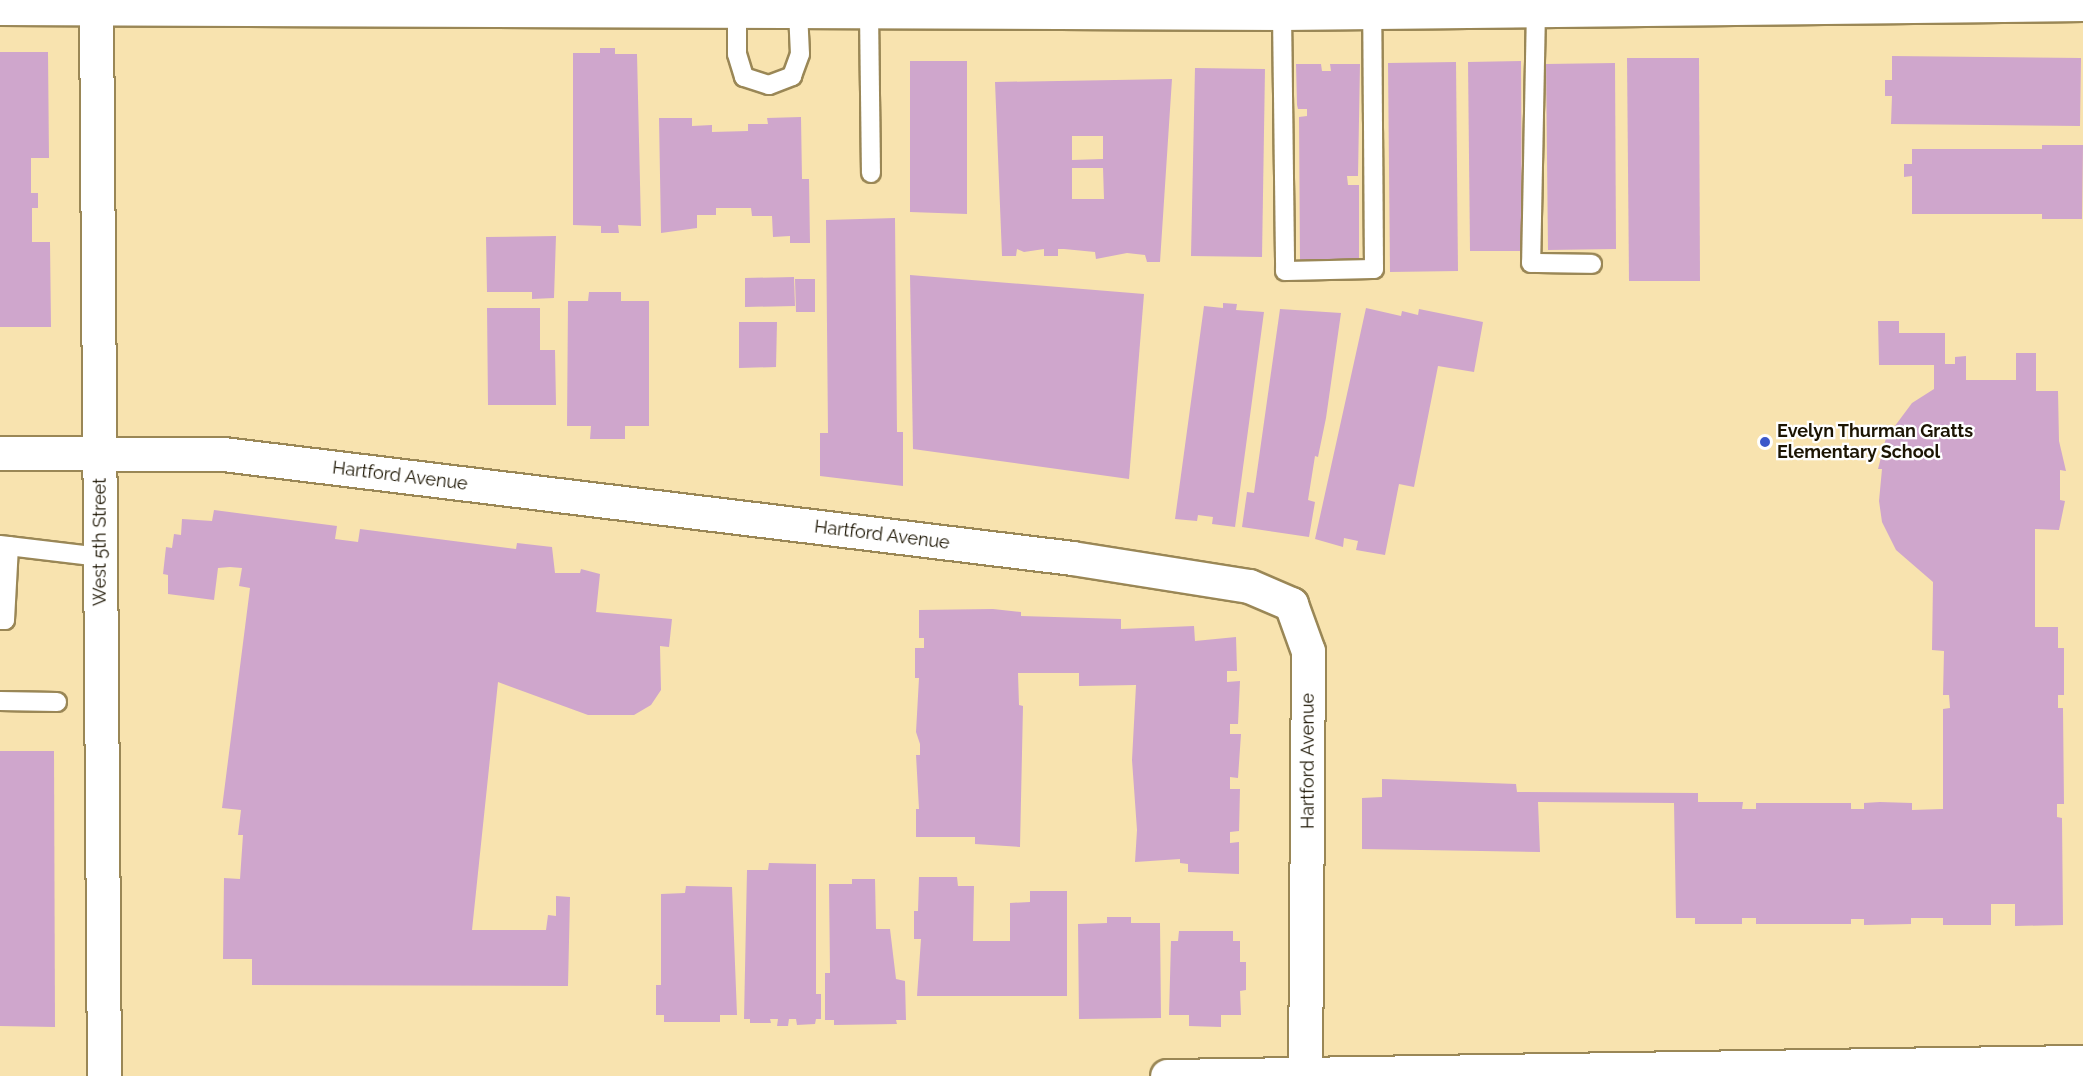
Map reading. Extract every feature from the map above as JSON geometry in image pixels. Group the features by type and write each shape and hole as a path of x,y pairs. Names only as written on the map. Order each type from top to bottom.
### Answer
{"street":[{"path":"0,8 576,5 738,11 1282,13 1550,5 2083,4"},
{"name":"West 5th Street","path":"96,9 104,1076"},
{"name":"Hartford Avenue","path":"0,453 99,451 223,454 1072,558 1250,586 1292,604 1308,651 1305,1072"},
{"path":"1167,1076 1305,1072 1576,1072 2083,1062"}],"lane":[{"path":"1550,5 1531,263 1592,264"},
{"path":"738,11 737,54 744,77 769,85 792,76 800,54 798,11"},
{"path":"869,11 871,172"},
{"path":"1282,13 1285,271 1374,269 1372,12"},
{"path":"0,620 5,620 4,545 100,557"},
{"path":"0,701 57,702"}],"building":[{"path":"600,48 615,48 615,54 637,54 641,226 618,225 619,233 601,233 601,226 573,225 573,53 600,53"},
{"path":"0,52 48,52 49,158 31,158 31,193 38,193 38,208 32,208 32,242 50,242 51,327 0,327"},
{"path":"1892,56 2081,58 2080,126 1891,124 1892,96 1885,96 1885,80 1892,80"},
{"path":"1627,58 1699,58 1700,281 1629,281"},
{"path":"910,61 967,61 967,214 910,212"},
{"path":"1521,61 1522,251 1470,251 1468,62"},
{"path":"1456,62 1458,271 1390,272 1388,63"},
{"path":"1615,63 1616,249 1548,250 1546,64"},
{"path":"1296,64 1321,64 1322,71 1331,71 1330,64 1360,64 1358,176 1347,176 1348,185 1359,185 1359,261 1300,261 1299,117 1307,116 1307,109 1298,109 1297,105"},
{"path":"1195,68 1265,69 1262,257 1191,256"},
{"path":"1172,79 1160,262 1147,262 1145,255 1127,253 1096,259 1095,252 1064,249 1058,249 1058,256 1044,256 1044,249 1024,252 1017,249 1016,256 1002,256 995,82","holes":["1072,136 1103,136 1103,159 1072,160","1072,168 1103,168 1104,199 1072,199"]},
{"path":"801,117 802,179 809,179 810,243 790,243 790,236 773,237 772,216 752,216 751,208 716,208 716,215 697,215 697,228 661,233 659,118 692,118 692,126 712,125 712,132 748,131 748,124 768,124 767,118"},
{"path":"2042,145 2083,145 2082,219 2042,219 2042,214 1912,214 1912,176 1904,177 1904,164 1912,164 1912,149 2042,149"},
{"path":"895,218 897,432 903,432 903,486 820,476 820,433 828,433 826,220"},
{"path":"556,236 554,298 532,299 532,292 487,292 486,237"},
{"path":"910,275 1144,294 1129,479 913,449"},
{"path":"794,277 795,306 745,307 745,278"},
{"path":"795,279 815,279 815,312 796,312"},
{"path":"589,292 621,292 621,301 649,301 649,426 625,426 625,439 590,439 591,426 567,426 568,301 588,301"},
{"path":"1223,303 1237,304 1236,310 1264,312 1235,527 1212,524 1213,517 1198,515 1197,521 1175,519 1204,306 1223,308"},
{"path":"487,308 540,308 540,350 555,350 556,405 488,405"},
{"path":"1366,308 1401,316 1402,311 1418,315 1419,309 1483,322 1474,372 1438,366 1414,487 1399,484 1385,555 1356,550 1358,541 1344,538 1343,547 1315,539"},
{"path":"1280,309 1341,313 1326,418 1318,457 1315,456 1308,500 1315,502 1309,537 1242,527 1247,492 1254,493"},
{"path":"1878,321 1899,321 1899,333 1945,333 1945,364 1955,364 1955,357 1966,356 1966,380 2016,380 2016,353 2036,353 2036,391 2058,391 2059,441 2066,471 2060,470 2060,500 2065,501 2059,530 2035,529 2035,627 2058,627 2058,648 2064,648 2064,695 2058,695 2058,708 2063,708 2064,804 2057,804 2057,817 2062,818 2063,925 2015,926 2015,904 1991,904 1991,925 1943,925 1943,918 1911,918 1911,924 1864,925 1864,919 1851,919 1851,924 1756,924 1756,918 1742,918 1742,924 1695,924 1695,918 1676,918 1674,803 1538,802 1540,852 1362,849 1362,798 1382,797 1382,779 1516,784 1517,792 1698,793 1698,802 1743,802 1742,809 1756,809 1756,803 1851,803 1851,809 1864,809 1864,803 1880,802 1912,803 1912,810 1943,809 1943,709 1950,708 1949,695 1943,695 1944,651 1932,650 1933,582 1896,550 1882,522 1879,501 1882,469 1878,469 1886,438 1912,403 1934,389 1934,365 1879,365"},
{"path":"739,322 777,322 776,367 739,368"},
{"path":"214,510 337,526 335,539 358,542 360,529 516,549 517,543 552,547 555,573 580,573 581,569 600,574 596,612 672,619 669,647 660,646 661,690 651,705 634,715 588,715 498,682 472,930 546,930 548,915 556,916 556,896 570,897 568,986 252,985 252,959 223,959 224,878 240,879 243,835 238,835 241,810 222,808 250,588 239,586 242,568 230,567 218,568 214,600 168,594 168,575 163,574 166,547 172,548 174,534 181,535 182,519 212,521"},
{"path":"993,609 1021,612 1021,616 1121,619 1121,629 1194,626 1195,641 1236,637 1237,671 1227,671 1227,682 1240,681 1238,724 1230,724 1230,734 1241,734 1238,778 1230,777 1230,789 1240,789 1239,831 1230,832 1230,843 1239,842 1239,874 1188,872 1188,864 1180,863 1180,859 1135,862 1137,830 1132,760 1136,685 1079,686 1079,673 1018,673 1019,705 1023,706 1020,847 975,844 975,837 916,837 916,809 919,809 916,755 920,755 920,744 916,732 919,678 915,678 915,648 924,648 924,638 919,638 919,610"},
{"path":"0,751 54,751 55,1027 0,1026"},
{"path":"769,863 816,864 816,994 821,994 821,1019 816,1019 815,1024 797,1025 796,1019 789,1019 788,1026 777,1026 778,1019 770,1019 771,1023 750,1023 750,1019 744,1019 747,870 768,870"},
{"path":"919,877 957,877 958,886 974,886 973,941 1010,941 1010,903 1030,902 1030,891 1067,891 1067,996 917,996 921,939 914,939 914,911 918,911"},
{"path":"852,879 875,879 876,929 890,929 896,979 905,981 906,1020 896,1020 897,1024 834,1025 834,1020 825,1020 825,973 830,973 829,884 852,884"},
{"path":"686,886 732,887 737,1015 720,1015 720,1022 664,1022 664,1015 656,1015 656,985 661,985 661,894 685,893"},
{"path":"1107,917 1131,917 1131,923 1160,923 1161,1018 1079,1019 1078,924 1107,923"},
{"path":"1179,931 1233,931 1233,941 1240,941 1240,962 1246,962 1246,990 1240,991 1241,1015 1221,1015 1221,1027 1189,1026 1189,1015 1169,1015 1171,941 1178,941"}],"place":[{"name":"Evelyn Thurman Gratts Elementary School","path":"1765,442"}]}
